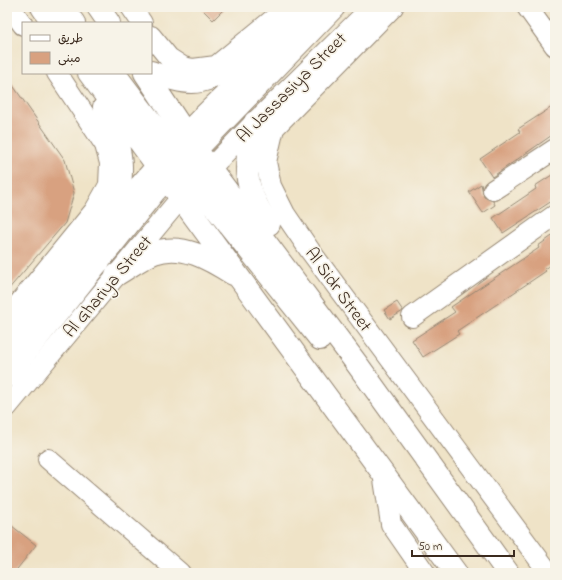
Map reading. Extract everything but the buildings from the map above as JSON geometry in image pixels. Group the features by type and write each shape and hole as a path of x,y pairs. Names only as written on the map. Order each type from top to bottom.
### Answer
{"main road":[{"path":"42,7 52,22"},
{"path":"61,7 73,22"},
{"path":"98,7 108,22"},
{"path":"152,72 165,78 192,82 210,79 236,66 314,7"},
{"path":"7,376 178,159 334,7"},
{"path":"89,74 112,124 121,156 122,179 114,215"},
{"path":"90,74 178,159 196,183 240,279 456,573"},
{"path":"115,74 196,183 326,346 357,364"},
{"path":"145,74 178,159"},
{"path":"256,122 247,160 247,175 250,192 257,208 349,336 357,364 508,573"},
{"path":"116,275 155,253 176,250 199,255 240,279"}],"street":[{"path":"10,7 22,24"},
{"path":"131,7 141,22"},
{"path":"152,37 169,58 183,67 193,69 216,66 288,7"},
{"path":"7,346 114,215 178,159 314,7"},
{"name":"Al Jassasiya Street","path":"196,183 372,7"},
{"name":"Al Sidr Street","path":"393,7 274,128 266,162 271,186 285,214 311,252 549,573"},
{"path":"527,7 555,46"},
{"path":"7,318 95,210 109,185 110,163 105,145 57,74"},
{"path":"493,190 555,149"},
{"name":"Al Ghariya Street","path":"7,407 116,275 196,183"},
{"path":"412,317 555,215"},
{"path":"24,298 53,289"},
{"path":"48,459 180,573"},
{"path":"383,473 391,524 425,573"}]}
